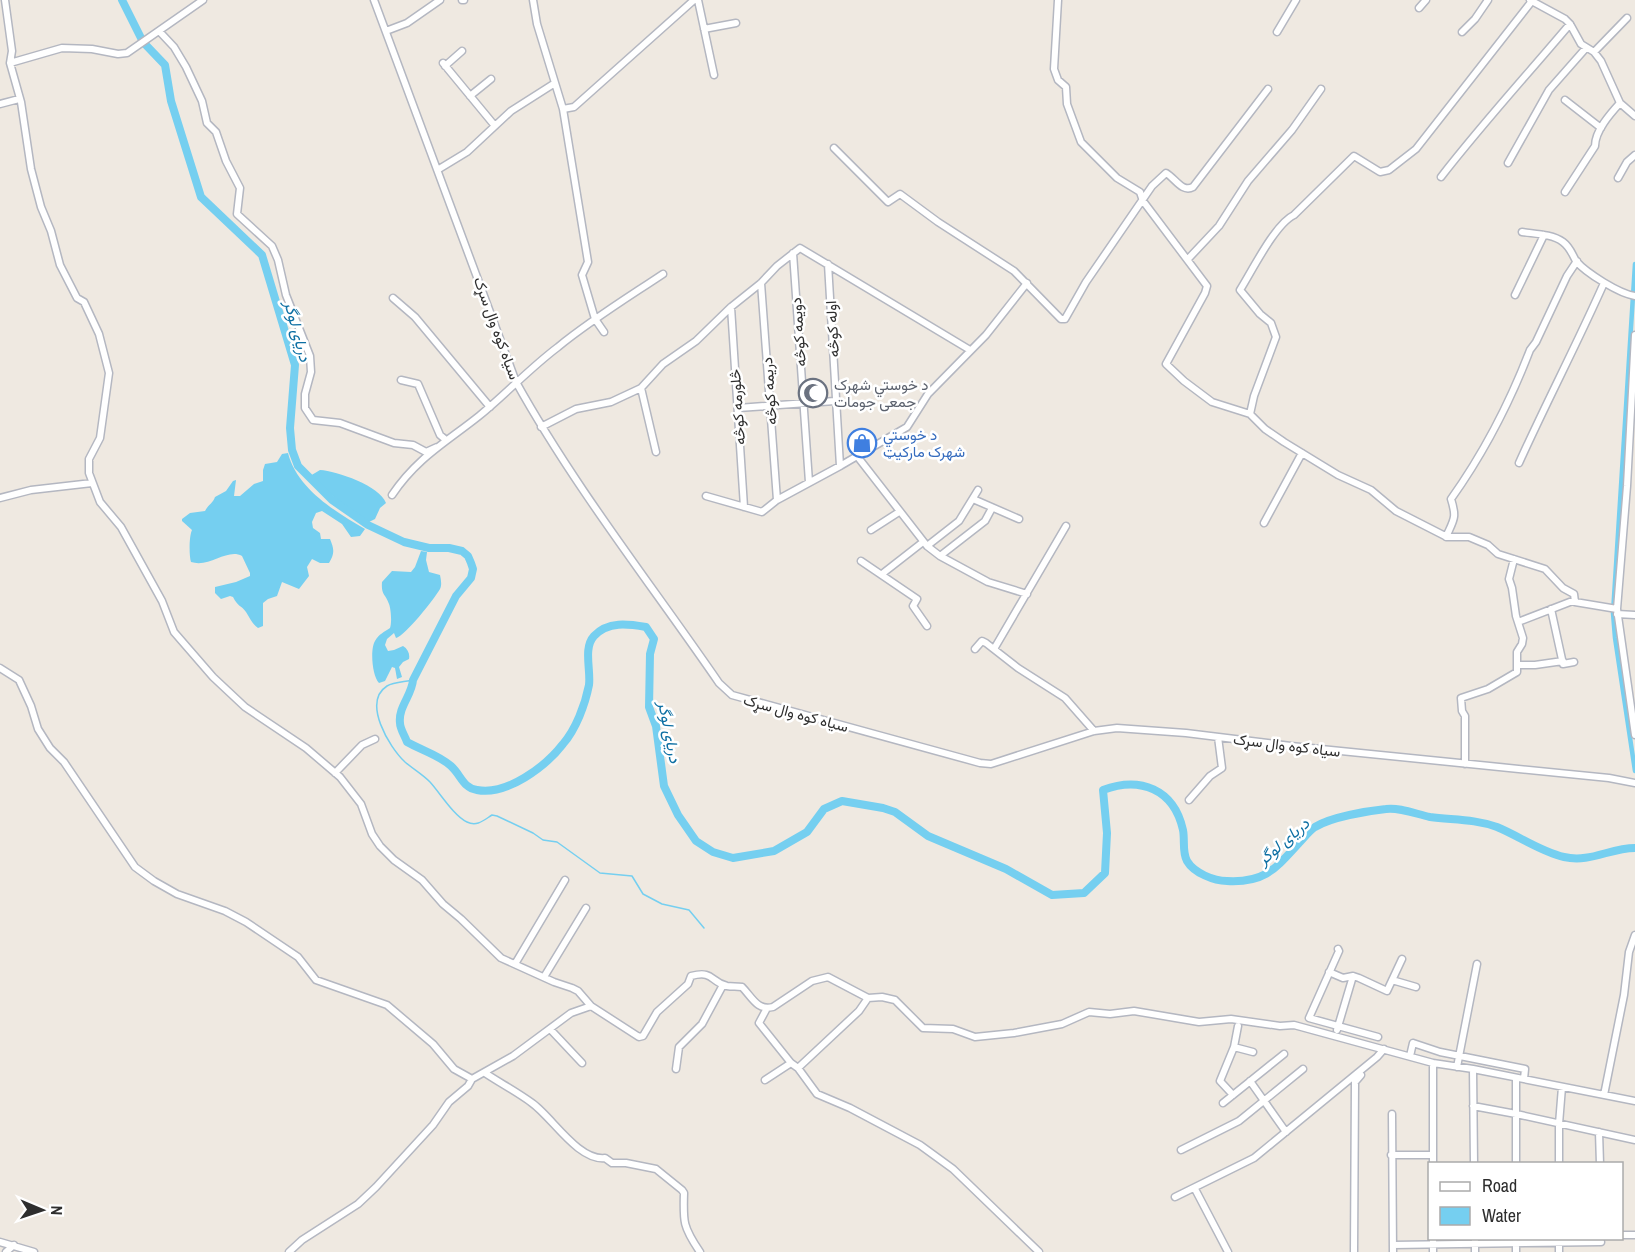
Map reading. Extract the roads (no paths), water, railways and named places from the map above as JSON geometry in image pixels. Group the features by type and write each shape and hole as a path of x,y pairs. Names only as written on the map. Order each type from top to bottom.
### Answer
{"street":[{"path":"4,0 12,51 10,63 20,99 31,169 41,207 51,231 60,266 77,298 84,302 99,334 109,373 100,438 88,465 100,502 121,526 162,601 174,632 213,677 245,707 321,759 345,781 367,815 376,841 394,860 422,880 443,904 501,958 578,991 591,1006 641,1037 657,1012 688,984 691,976 706,974 723,985 742,987 760,1007 767,1008 773,1007 812,981 824,977 868,998 882,997 895,1000 923,1028 952,1029 975,1037 1014,1033 1062,1024 1089,1012 1110,1014 1134,1011 1199,1022 1231,1019 1280,1026 1294,1025 1433,1063 1562,1087 1605,1091 1635,1101"},
{"path":"10,63 62,48 92,49 118,54 133,49 203,0"},
{"name":"سیاه کوه وال سړک","path":"374,0 439,169 516,382 541,427 719,683 732,695 980,763 991,764 1094,731 1117,728 1218,736 1609,778 1635,783"},
{"path":"386,31 407,23 440,0"},
{"path":"533,0 537,24 563,110 588,262 582,275 595,319 604,332"},
{"path":"563,110 574,107 696,0 714,75"},
{"path":"1058,0 1054,69 1058,80 1065,87 1067,104 1081,142 1117,178 1140,192 1143,201 1207,286 1206,293 1166,364 1212,402 1250,414 1265,429 1338,476 1371,490 1396,511 1446,537 1469,537 1488,546 1498,554 1545,569 1563,588 1574,594 1575,602 1635,615"},
{"path":"1277,32 1296,0"},
{"path":"1419,8 1426,0"},
{"path":"1462,32 1475,19 1488,0"},
{"path":"1250,414 1275,337 1271,324 1240,290 1268,243 1287,219 1294,215 1354,156 1380,172 1389,170 1416,149 1531,0 1570,24 1576,38 1594,52 1605,68 1620,103 1635,116"},
{"path":"1594,52 1627,18"},
{"path":"704,29 736,23"},
{"path":"1441,177 1477,131 1570,24"},
{"path":"156,33 174,47 202,101 207,123 216,132 226,161 240,188 237,214 272,246 278,260 286,295 310,356 311,372 305,408 313,420 340,423 394,443 413,445 426,452 446,440 490,406 556,348 663,274"},
{"path":"1508,164 1549,90 1586,48"},
{"path":"462,51 444,64 495,126"},
{"path":"470,96 491,79"},
{"path":"439,169 467,152 511,111 555,83"},
{"path":"834,148 888,202 900,194 938,222 1014,271 1061,319 1065,320 1086,282 1152,186 1166,173 1183,188 1193,187 1268,89"},
{"path":"1188,260 1219,226 1248,181 1292,130 1321,89"},
{"path":"0,104 20,99"},
{"path":"1565,100 1602,128"},
{"path":"1565,192 1596,146 1595,138 1620,103"},
{"path":"1618,178 1627,162 1635,155"},
{"path":"1522,232 1544,235 1564,242 1577,261 1604,283 1634,296"},
{"path":"1515,295 1544,235"},
{"path":"541,427 576,409 611,402 640,388 663,364 696,341 731,307 793,253 802,248 970,350"},
{"name":"دویمه کوڅه","path":"793,253 809,482"},
{"path":"1446,537 1455,516 1450,500 1506,405 1530,350 1567,276 1577,261"},
{"name":"اوله کوڅه","path":"828,264 840,466"},
{"path":"706,496 762,512 777,500 907,427 928,393 986,335 1027,282"},
{"name":"دریمه کوڅه","path":"761,283 777,500"},
{"path":"1519,463 1604,283"},
{"path":"393,298 415,317 490,406"},
{"name":"څلورمه کوڅه","path":"731,307 744,507"},
{"path":"1635,335 1634,387 1616,610 1635,735"},
{"path":"401,380 418,384 440,435 446,440"},
{"path":"640,388 656,452"},
{"path":"738,408 835,401"},
{"path":"392,495 401,482 436,447"},
{"path":"1264,522 1302,453"},
{"path":"857,456 925,544 940,556 988,582 1026,594"},
{"path":"0,498 31,490 92,483"},
{"path":"882,574 959,521 978,490"},
{"path":"973,499 1019,519"},
{"path":"940,556 985,521 992,508"},
{"path":"871,530 899,512"},
{"path":"994,649 1066,526"},
{"path":"1465,764 1465,716 1461,711 1461,698 1501,683 1517,672 1517,652 1522,645 1523,638 1509,579 1514,559"},
{"path":"861,561 917,599 913,606 927,626"},
{"path":"1518,622 1575,600"},
{"path":"1551,609 1563,664 1574,662"},
{"path":"975,649 982,642 994,649 1018,668 1065,698 1094,731"},
{"path":"1517,665 1563,661"},
{"path":"0,668 19,680 38,729 50,748 64,762 135,867 177,894 225,911 246,922 298,957 316,980 387,1005 433,1044 454,1069 472,1079"},
{"path":"1189,800 1210,776 1222,768 1218,736"},
{"path":"335,773 362,745 375,740"},
{"path":"515,964 565,880"},
{"path":"544,977 586,908"},
{"path":"1605,1091 1624,995 1629,952 1635,935"},
{"path":"1338,949 1309,1018 1377,1037"},
{"path":"1329,972 1343,978 1353,976 1387,991 1402,959"},
{"path":"1457,1067 1477,964"},
{"path":"1335,1036 1353,976"},
{"path":"1392,981 1416,987"},
{"path":"676,1069 679,1047 702,1024 723,985"},
{"path":"798,1068 859,1011 868,998"},
{"path":"289,1252 302,1240 358,1204 376,1187 433,1125 449,1102 468,1086 472,1079 513,1056 571,1013 591,1006"},
{"path":"767,1008 759,1023 817,1094 850,1108 920,1145 953,1169 1039,1252"},
{"path":"1233,1095 1220,1081 1234,1047 1238,1026"},
{"path":"550,1029 582,1063"},
{"path":"1410,1056 1413,1043 1458,1056 1525,1069 1520,1079 1516,1114 1516,1162"},
{"path":"1234,1047 1253,1052"},
{"path":"1354,1252 1354,1082 1384,1049"},
{"path":"1223,1103 1284,1054"},
{"path":"1175,1197 1254,1158 1377,1057"},
{"path":"765,1080 791,1063"},
{"path":"1433,1063 1433,1162"},
{"path":"1181,1150 1239,1121 1302,1069"},
{"path":"1473,1069 1474,1162"},
{"path":"485,1072 534,1104 572,1143 591,1156 597,1159 605,1158 612,1164 632,1163 656,1169 682,1190 684,1193 683,1218 687,1231 699,1252"},
{"path":"1250,1081 1286,1132"},
{"path":"1559,1162 1562,1087"},
{"path":"1473,1107 1635,1140"},
{"path":"1392,1114 1393,1248 1475,1241 1601,1240 1601,1252"},
{"path":"1599,1132 1600,1162"},
{"path":"1391,1155 1433,1155"},
{"path":"1195,1189 1228,1252"},
{"path":"1475,1241 1475,1252"},
{"path":"1516,1241 1516,1252"},
{"path":"1559,1241 1559,1252"},
{"path":"0,1242 34,1252"},
{"path":"6,1252 14,1245"}],"water":[{"path":"288,453 300,478 319,498 365,529 360,536 351,537 342,524 322,511 316,513 312,522 313,528 320,533 321,539 330,539 333,551 331,560 329,563 320,563 312,559 307,567 309,576 299,589 282,582 277,596 263,603 263,626 258,628 233,597 221,599 215,593 215,587 250,576 242,556 230,554 205,562 191,562 192,530 182,519 190,513 205,511 215,497 226,491 233,481 236,480 234,496 240,496 254,484 263,481 265,464 277,462 282,454"},
{"path":"320,470 347,476 367,485 376,491 386,503 380,508 375,519 369,522 346,508 310,476"},
{"path":"421,551 427,552 429,572 440,575 441,587 406,631 396,638 394,633 387,639 385,645 388,651 403,646 408,652 409,659 399,667 402,677 397,679 395,668 392,667 385,681 379,683 373,669 373,645 382,633 390,628 391,620 390,606 383,592 382,582 392,571 411,572"}],"waterway":[{"name":"دریای لوگر","path":"122,0 143,42 165,65 171,101 201,197 262,255 295,365 290,428 292,450 298,466 332,500 368,525 404,542 429,548 449,548 462,551 468,556 473,569 471,578 456,596 413,680 400,717 401,728 407,742 446,762 468,787 489,791 513,784 536,770 556,753 572,731 585,701 589,685 588,653 591,641 594,636 606,628 625,625 646,627 654,639 650,654 649,707 656,726 664,786 678,815 696,841 713,852 733,858 774,851 807,832 824,809 842,801 895,812 928,836 1006,869 1052,895 1084,893 1105,873 1107,833 1103,790 1130,785 1154,789 1172,804 1183,830 1187,861 1199,873 1222,881 1251,880 1268,873 1311,830 1322,823 1349,815 1386,809 1489,824 1564,857 1591,857 1635,848"},
{"path":"1635,264 1613,613 1635,771"},
{"path":"413,680 387,686 380,693 377,713 386,736 399,755 430,782 462,819 474,824 492,815 497,816 543,840 557,842 600,873 632,876 643,894 662,904 689,910 704,928"}],"place":[{"name":"د خوستي شهرک جمعی جومات","path":"813,393"},
{"name":"د خوستي شهرک مارکیټ","path":"862,443"}]}
